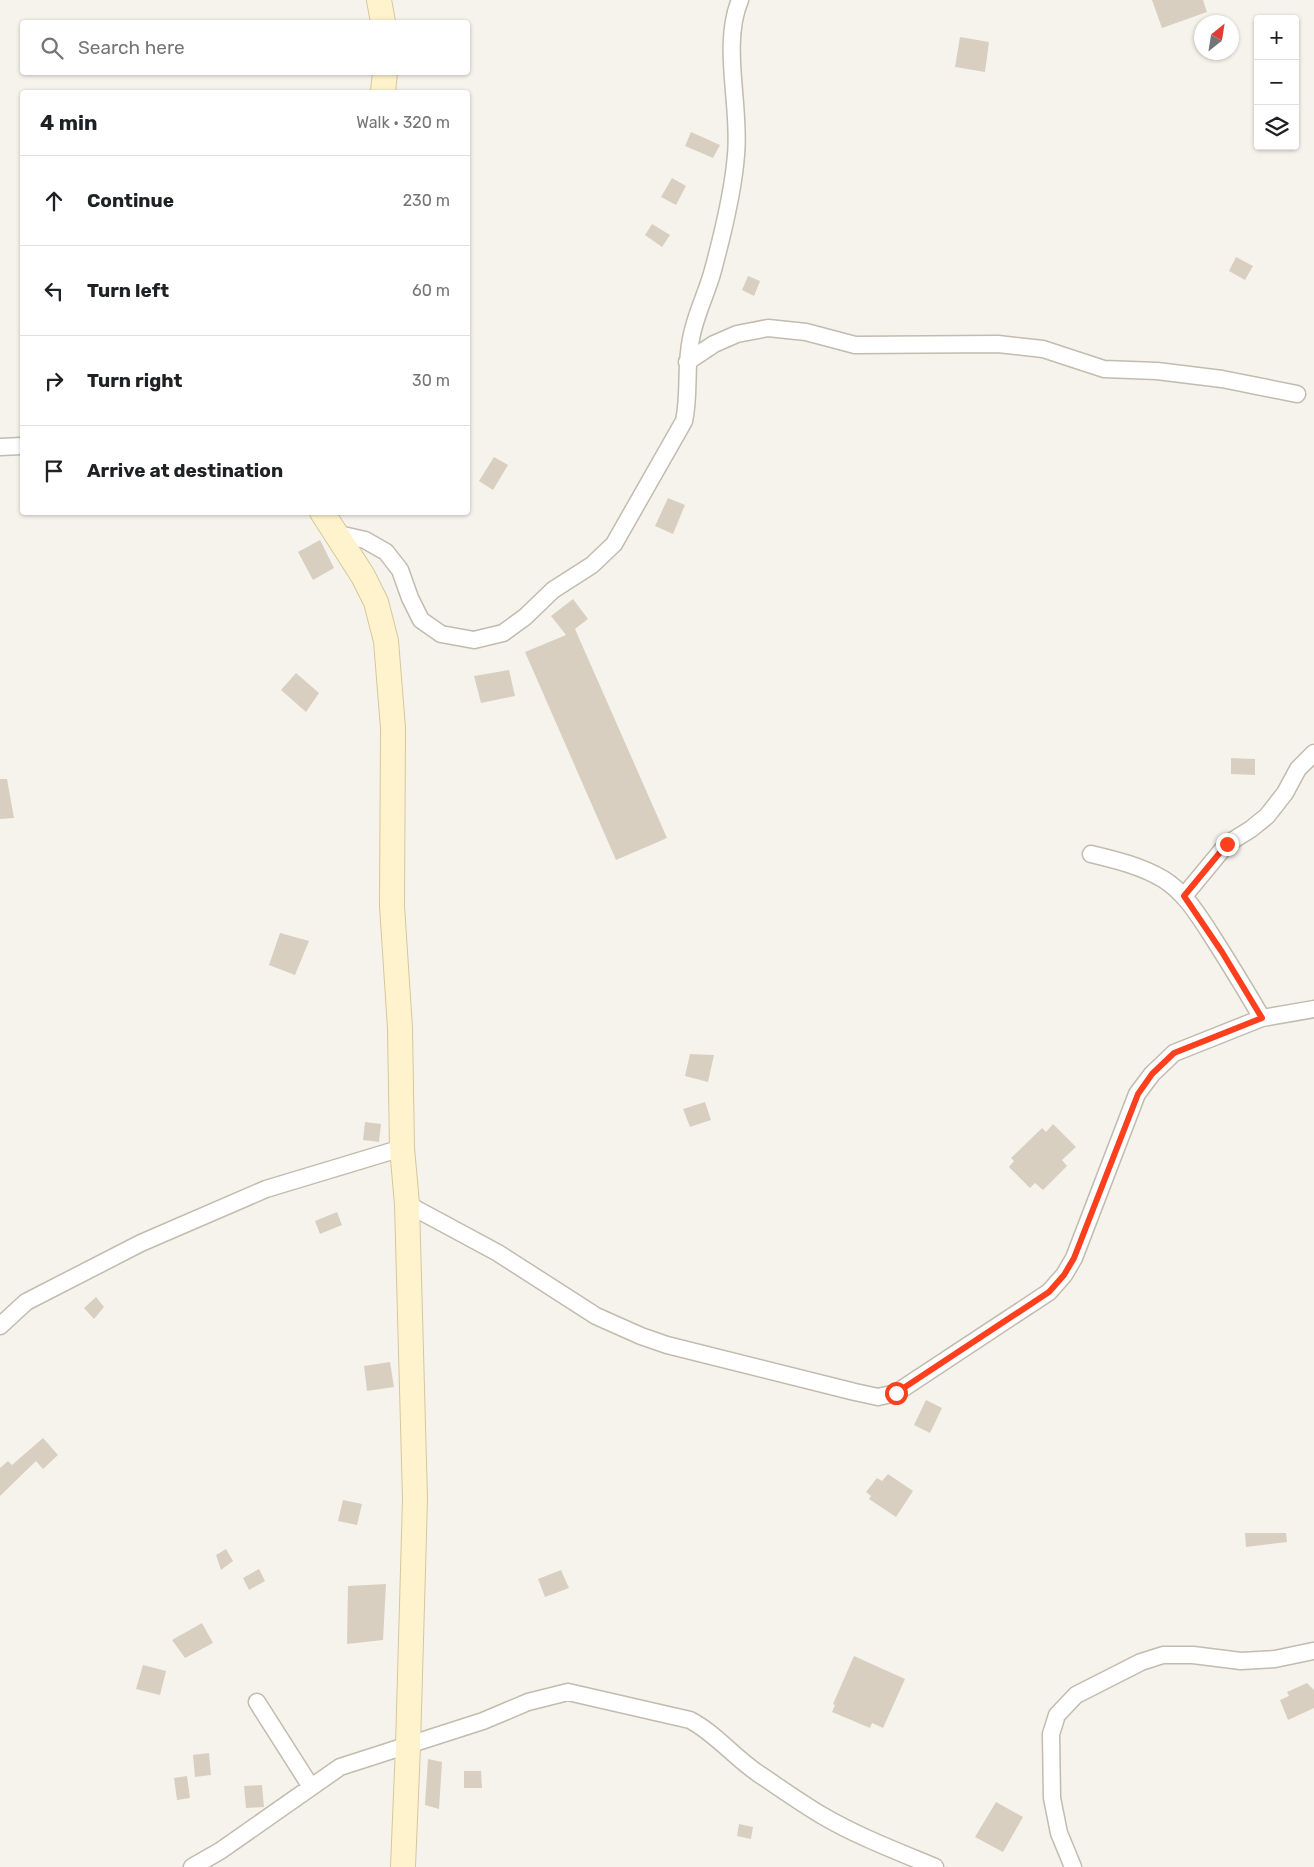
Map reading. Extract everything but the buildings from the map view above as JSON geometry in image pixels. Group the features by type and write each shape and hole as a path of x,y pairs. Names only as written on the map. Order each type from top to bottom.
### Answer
{"street":[{"path":"380,0 382,20"},
{"path":"328,522 386,552 400,570 410,598 421,620 441,634 474,640 502,633 525,617 553,590 592,565 614,544 684,422 688,404 688,362 691,337 713,271 734,178 737,152 731,57 735,19 740,0"},
{"path":"383,90 385,75"},
{"path":"688,362 714,344 737,334 768,328 806,332 855,345 998,344 1043,349 1104,369 1157,371 1222,379 1297,394"},
{"path":"0,447 20,446"},
{"path":"328,522 363,576 376,602 386,641 393,728 392,906 400,1028 402,1148 407,1204 415,1500 408,1746 402,1867"},
{"path":"1184,896 1227,844 1267,816 1285,793 1298,769 1314,753"},
{"path":"1091,854 1132,865 1150,873 1164,880 1184,896 1222,952 1262,1018"},
{"path":"407,1204 498,1254 587,1311 641,1336 667,1345 855,1392 878,1396 896,1393 1049,1292 1064,1275 1074,1258 1138,1094 1152,1074 1174,1053 1262,1018 1314,1009"},
{"path":"0,1326 26,1302 141,1243 266,1189 402,1148"},
{"path":"1073,1867 1060,1833 1052,1798 1051,1734 1057,1715 1076,1695 1141,1662 1163,1655 1275,1660 1313,1651"},
{"path":"192,1867 220,1851 340,1767 483,1721 528,1702 568,1692 690,1720 702,1726 733,1754 757,1772 824,1817 935,1867"},
{"path":"257,1702 311,1787"}],"route":[{"path":"896,1393 1049,1292 1064,1275 1074,1258 1138,1094 1152,1074 1174,1053 1262,1018 1222,952 1184,896 1227,844"}]}
